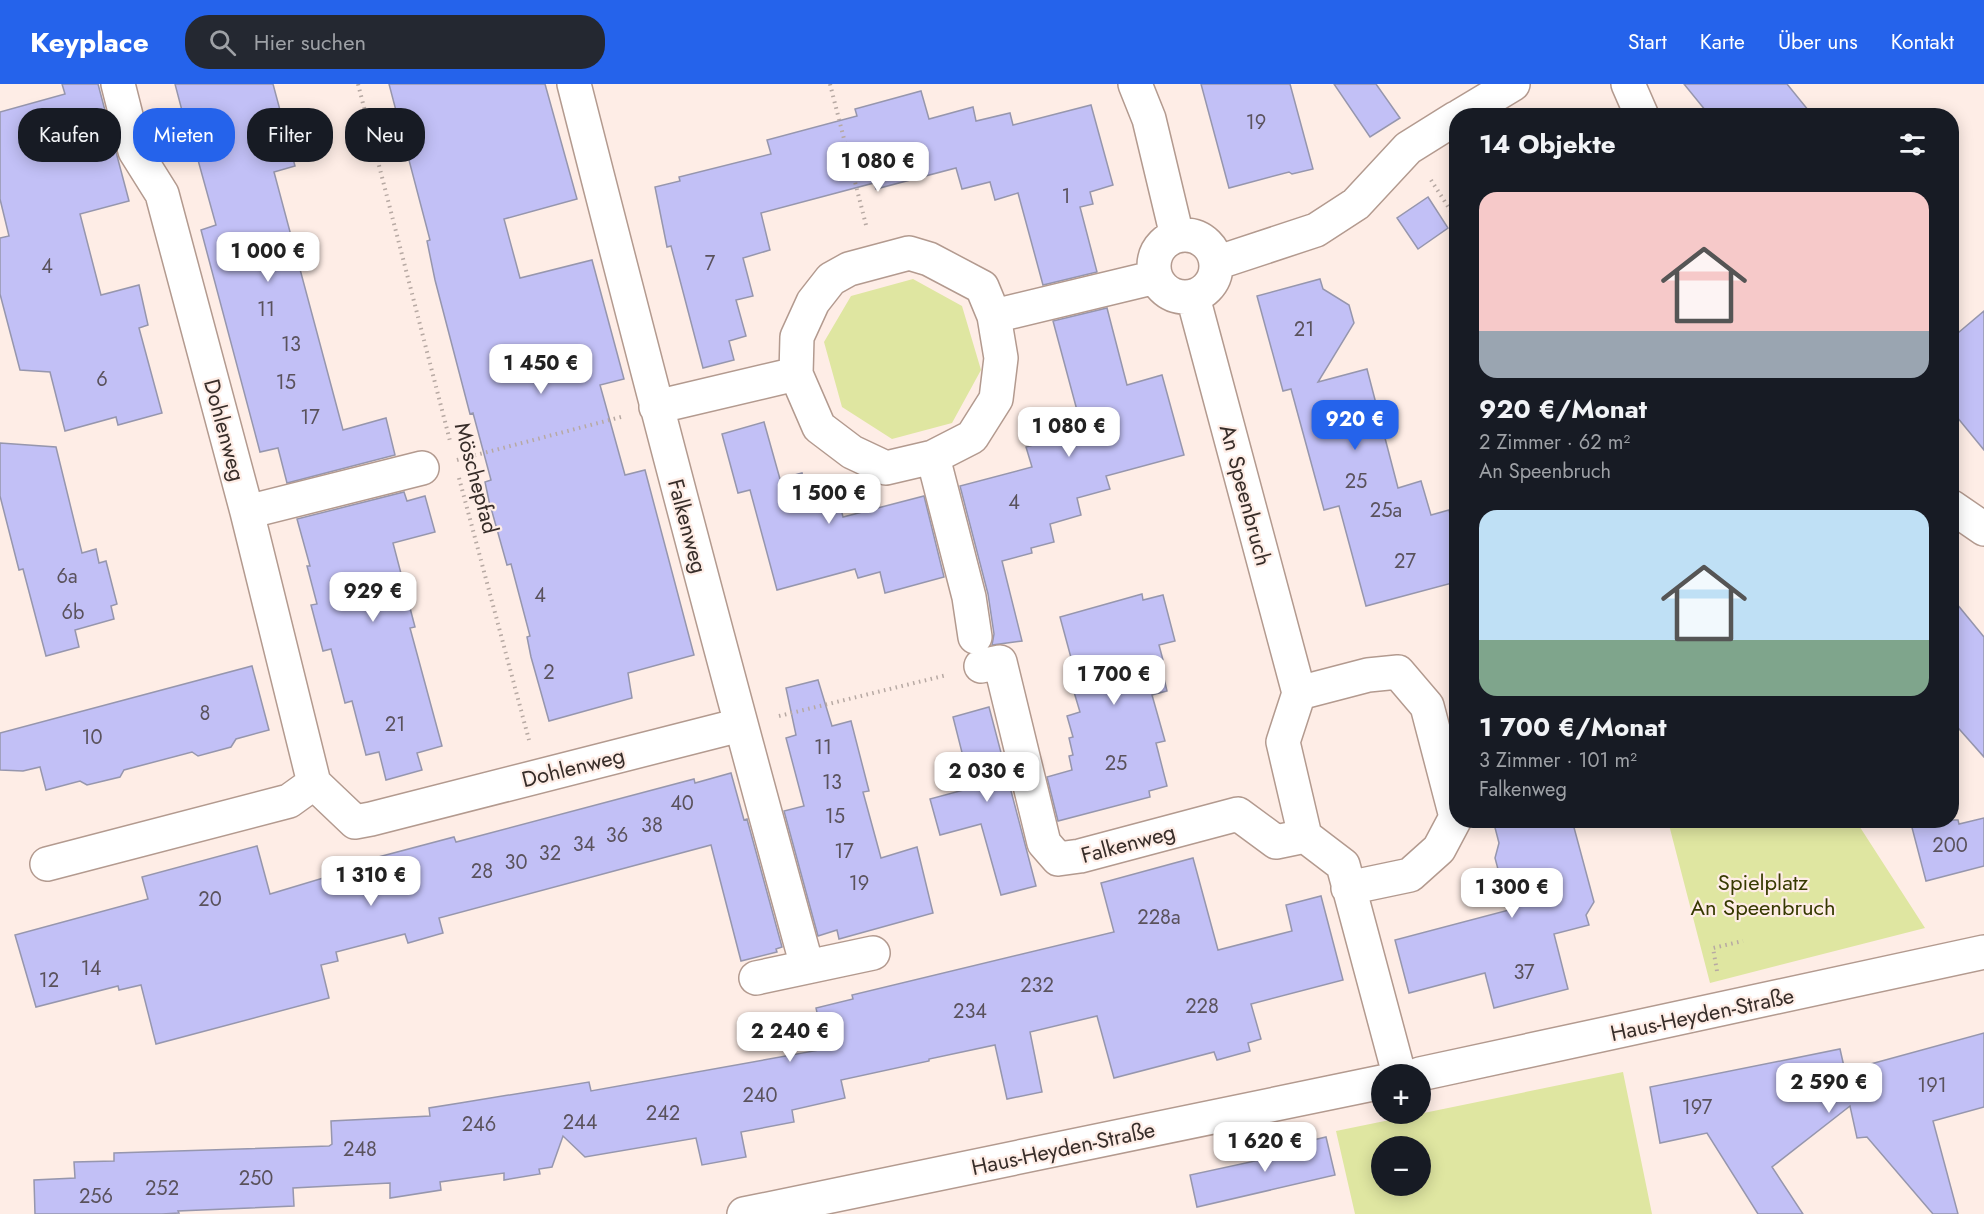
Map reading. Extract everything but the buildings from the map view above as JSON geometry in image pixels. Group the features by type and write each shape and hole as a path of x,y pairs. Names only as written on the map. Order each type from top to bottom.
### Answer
{"street":[{"name":"Dohlenweg","path":"118,84 135,151 162,194 247,512 314,783 355,822 740,725"},
{"name":"Falkenweg","path":"574,84 740,725 807,966"},
{"path":"1136,84 1149,119 1177,236"},
{"path":"1473,108 1513,84"},
{"path":"1628,84 1638,108"},
{"path":"1216,263 1316,230 1356,204 1408,148 1449,122"},
{"path":"1187,235 1207,244 1213,252 1216,263 1214,280 1202,294 1184,298 1166,292 1155,277 1153,267 1155,256 1167,240 1177,236 1187,235"},
{"path":"909,253 929,259 982,287 994,316 1001,358 996,399 972,437 933,458 886,468 852,452 819,427 796,374 797,337 813,302 831,279 849,269 876,260 909,253"},
{"path":"994,316 1155,277"},
{"name":"An Speenbruch","path":"1193,297 1299,693"},
{"path":"656,407 796,374"},
{"path":"933,458 969,597 978,651"},
{"path":"247,512 422,468"},
{"path":"1959,512 1984,529"},
{"name":"Falkenweg","path":"978,651 1000,662 1044,843 1059,859 1080,856 1238,814 1276,842 1305,836"},
{"path":"1396,1064 1343,865 1305,836 1282,742 1299,693 1368,675 1398,672 1427,706 1449,790"},
{"path":"47,864 289,801 314,783"},
{"path":"1348,888 1410,875 1439,849 1450,828"},
{"path":"756,978 873,952"},
{"name":"Haus-Heyden-Straße","path":"1431,1072 1984,952"},
{"name":"Haus-Heyden-Straße","path":"744,1214 1371,1084"}],"path":[{"name":"Möschepfad","path":"358,84 452,449"},
{"path":"830,84 876,260"},
{"path":"1408,148 1449,209"},
{"name":"Möschepfad","path":"539,775 455,460 656,407"},
{"path":"740,725 978,651"}],"green space":[{"path":"913,279 962,306 981,370 952,423 892,439 842,407 824,342 851,296"},
{"name":"Spielplatz An Speenbruch","path":"1670,828 1861,828 1925,928 1710,983"},
{"path":"1623,1072 1652,1214 1355,1214 1336,1131 1371,1124 1431,1124 1431,1111"}]}
